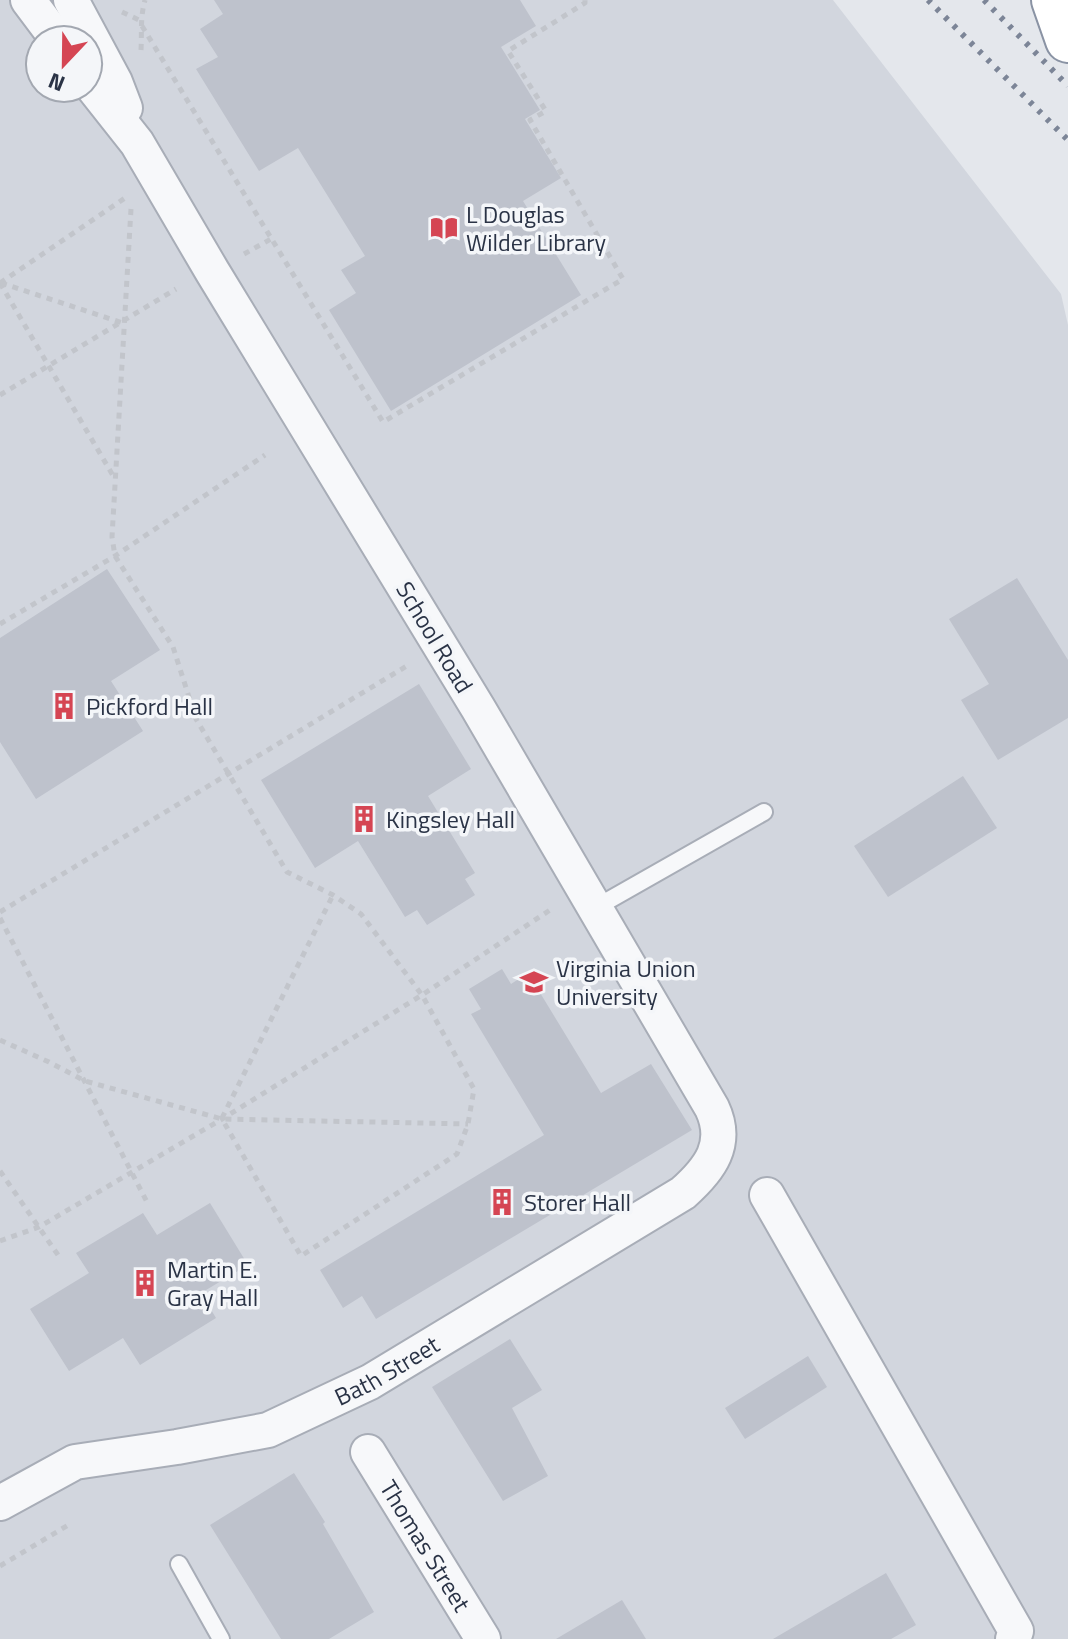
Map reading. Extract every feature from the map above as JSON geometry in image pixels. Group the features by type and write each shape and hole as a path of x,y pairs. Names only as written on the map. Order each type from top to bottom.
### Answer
{"highway":[{"path":"1054,0 1068,40"}],"street":[{"path":"28,0 46,24"},
{"name":"School Road","path":"71,0 115,82 137,143"},
{"name":"School Road","path":"104,101 137,143 478,708 712,1108 718,1120 720,1137"},
{"name":"Bath Street","path":"0,1503 75,1462 268,1430 370,1382 673,1199 701,1176 717,1151 720,1137"},
{"path":"767,1195 1014,1635"},
{"name":"Thomas Street","path":"368,1452 483,1639"}],"lane":[{"path":"595,908 764,812"},
{"path":"179,1564 221,1639"}],"path":[{"path":"142,26 383,422 623,279 530,120 546,111 508,51 585,3 585,0"},
{"path":"0,283 132,193"},
{"path":"131,208 112,537 115,556 173,647 196,719 287,872 333,895 361,914 422,995 474,1089 468,1124 457,1154 301,1256 222,1119"},
{"path":"232,262 271,239"},
{"path":"0,283 123,323"},
{"path":"0,283 116,479"},
{"path":"0,395 176,289"},
{"path":"0,624 115,556 265,455"},
{"path":"0,912 411,663"},
{"path":"222,1119 333,895"},
{"path":"0,1241 39,1227 222,1119 422,995 556,906"},
{"path":"0,918 148,1204"},
{"path":"0,1040 85,1081 222,1119 468,1124"},
{"path":"0,1171 58,1255"},
{"path":"0,1566 70,1524"}],"shaded area":[{"name":"Virginia Union University","path":"0,0 833,0 1061,294 1068,325 1068,1639 0,1639"}],"building":[{"name":"L Douglas Wilder Library","path":"214,0 520,0 536,26 501,47 540,110 525,119 561,178 523,201 581,295 391,411 329,310 356,293 341,270 365,256 298,148 259,171 196,69 218,57 200,29 223,14"},
{"name":"Pickford Hall","path":"107,569 160,650 111,681 143,731 36,799 0,742 0,638"},
{"path":"1017,578 1068,660 1068,718 998,760 961,700 989,684 949,619"},
{"name":"Kingsley Hall","path":"419,684 471,769 428,796 475,873 465,879 475,895 427,925 417,910 405,917 358,841 315,868 261,780"},
{"path":"963,776 997,828 888,897 854,846"},
{"name":"Storer Hall","path":"502,969 511,984 528,973 601,1093 651,1064 692,1130 376,1319 362,1296 343,1308 320,1270 544,1135 471,1014 481,1009 469,989"},
{"name":"Martin E. Gray Hall","path":"210,1203 248,1265 201,1293 216,1318 140,1365 123,1338 69,1371 30,1309 89,1273 76,1253 143,1213 157,1235"},
{"path":"510,1339 542,1390 512,1408 548,1476 503,1501 432,1387"},
{"path":"808,1356 827,1387 745,1439 725,1408"},
{"path":"294,1473 325,1522 323,1524 374,1612 329,1639 281,1639 210,1525"},
{"path":"886,1573 916,1625 891,1639 773,1639"},
{"path":"622,1600 646,1639 556,1639"}],"railway":[{"path":"928,0 1068,140"},
{"path":"984,0 1068,86"}],"place":[{"name":"L Douglas Wilder Library","path":"444,228"},
{"name":"Pickford Hall","path":"64,706"},
{"name":"Kingsley Hall","path":"364,819"},
{"name":"Virginia Union University","path":"534,982"},
{"name":"Storer Hall","path":"502,1202"},
{"name":"Martin E. Gray Hall","path":"145,1283"}]}
